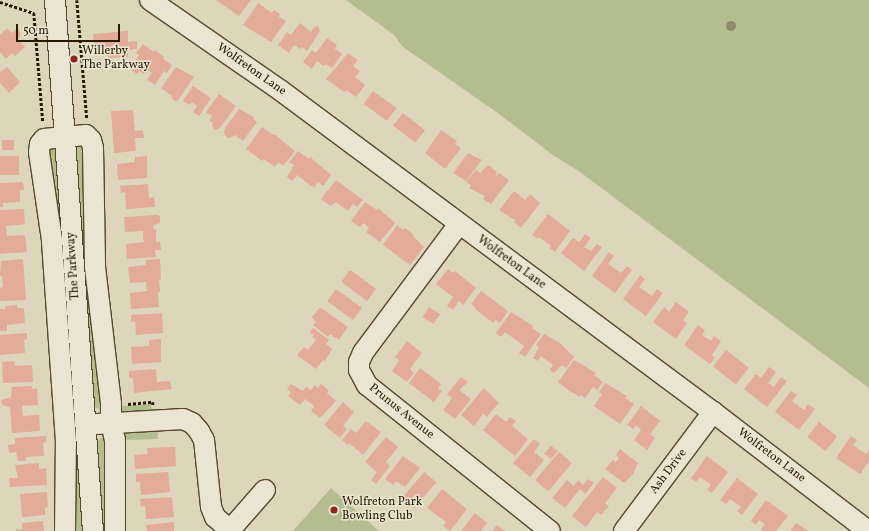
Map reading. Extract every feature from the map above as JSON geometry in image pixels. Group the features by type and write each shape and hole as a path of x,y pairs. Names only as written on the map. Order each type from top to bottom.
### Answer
{"street":[{"name":"The Parkway","path":"55,0 93,531"},
{"name":"Wolfreton Lane","path":"150,0 280,90 713,412 868,531"},
{"path":"65,531 66,442 52,240 39,152 40,144 44,139 86,135 91,140 94,148 95,267 114,440 115,531"},
{"name":"Prunus Avenue","path":"459,224 363,353 359,362 359,370 367,385 550,531"},
{"name":"Ash Drive","path":"624,531 713,412"},
{"path":"85,425 183,418 192,423 200,430 204,440 211,507 215,517 230,530 265,490"}],"path":[{"path":"77,0 88,129 86,135"},
{"path":"0,2 34,13 44,139"}],"green space":[{"path":"346,0 869,0 869,388 580,172 553,155 495,111 403,47 394,35"},
{"path":"85,142 104,406 101,409 96,408 93,403 77,163 76,144"},
{"path":"54,144 57,149 84,531 71,531 45,145"},
{"path":"151,404 152,414 122,413 122,406"},
{"path":"157,424 158,439 125,440 124,430"},
{"path":"101,438 106,438 109,531 103,531 96,443"},
{"name":"Wolfreton Park Bowling Club","path":"331,488 379,531 293,531"}],"building":[{"path":"216,0 251,0 239,16"},
{"path":"258,3 272,13 274,10 280,14 279,17 286,21 271,42 243,25"},
{"path":"300,23 311,32 314,27 318,26 320,31 307,51 302,47 300,49 294,45 289,53 278,45 287,32 291,35"},
{"path":"7,28 12,33 18,29 20,36 18,39 25,47 15,56 12,53 6,59 0,52 0,35"},
{"path":"128,31 128,42 137,41 137,49 128,50 128,57 108,58 108,50 94,49 93,34"},
{"path":"327,38 337,45 335,49 342,54 332,68 326,64 324,66 317,61 312,69 303,62 312,50 316,53"},
{"path":"143,44 154,52 155,50 164,57 163,59 172,65 167,73 164,71 155,85 147,80 152,73 147,70 144,74 139,71 137,74 130,69 139,55 136,53"},
{"path":"348,53 358,60 353,66 360,71 355,77 365,85 356,97 346,90 344,92 326,79"},
{"path":"7,67 20,82 9,93 0,83 0,72"},
{"path":"176,67 194,77 178,100 175,101 171,97 172,96 161,88"},
{"path":"193,86 211,98 199,116 193,112 197,106 192,102 190,105 183,101"},
{"path":"373,91 396,108 387,121 364,104"},
{"path":"219,94 236,106 220,128 215,130 212,126 213,123 209,120 212,116 206,112"},
{"path":"239,109 254,117 253,119 257,122 243,141 235,135 227,138 224,133 225,128"},
{"path":"133,110 135,131 143,130 144,138 135,138 136,151 114,153 111,111"},
{"path":"403,113 425,130 415,143 393,126"},
{"path":"262,127 273,135 274,134 295,151 283,166 278,162 275,167 264,159 262,161 246,149"},
{"path":"441,130 457,141 455,144 461,148 445,169 425,153"},
{"path":"2,140 14,140 14,150 2,150"},
{"path":"298,151 309,159 310,157 331,175 323,186 318,182 314,188 297,175 292,181 287,177 294,165 289,162"},
{"path":"468,153 482,160 466,181 453,173"},
{"path":"0,156 19,156 19,175 0,175"},
{"path":"147,156 147,178 118,180 117,164 135,162 135,157"},
{"path":"488,165 497,172 495,177 499,173 509,180 491,204 483,199 485,196 469,188 471,185 466,182 476,170 480,173"},
{"path":"336,180 363,200 357,207 353,204 348,211 336,202 330,206 321,199"},
{"path":"23,182 24,190 20,190 20,202 3,203 3,207 0,207 0,183"},
{"path":"148,184 149,198 154,197 155,207 126,209 125,192 121,193 120,186"},
{"path":"514,191 525,200 530,194 540,203 521,228 514,222 515,220 499,210"},
{"path":"365,202 377,210 378,208 395,223 380,242 366,232 369,228 364,223 360,227 351,221"},
{"path":"24,209 25,224 6,226 7,236 25,235 27,252 0,254 0,210"},
{"path":"548,214 570,231 555,252 549,248 551,246 539,237 538,239 532,235"},
{"path":"160,216 160,223 153,225 154,230 156,229 156,242 160,241 161,250 155,250 156,257 127,259 126,244 144,242 143,231 125,232 124,217"},
{"path":"397,225 403,230 405,228 414,235 413,236 424,247 410,265 383,245"},
{"path":"585,234 591,238 584,247 591,251 597,244 602,247 584,271 561,253 573,238 579,242"},
{"path":"609,252 614,256 608,264 621,273 627,266 632,270 615,293 592,276"},
{"path":"23,259 26,300 0,301 0,288 3,287 2,276 0,276 1,261"},
{"path":"160,259 161,280 159,280 160,292 158,292 159,307 131,309 130,293 147,291 146,282 130,283 128,267 146,265 146,260"},
{"path":"448,269 453,273 455,271 476,288 463,305 459,301 453,310 447,306 453,297 436,284"},
{"path":"349,271 352,271 376,289 367,301 343,283 342,281"},
{"path":"640,275 645,279 639,287 652,296 657,289 663,293 646,316 623,299"},
{"path":"336,289 362,308 353,320 327,301"},
{"path":"481,291 508,311 500,323 496,320 493,323 471,304"},
{"path":"676,302 689,312 683,320 687,323 676,339 653,322 664,307 669,312"},
{"path":"17,305 17,308 24,308 25,323 7,325 7,331 0,331 0,309 5,309 5,306"},
{"path":"429,307 440,314 434,324 423,317"},
{"path":"319,308 348,327 339,340 330,334 328,337 313,325 316,322 312,317"},
{"path":"511,312 533,326 532,328 541,334 525,357 519,353 524,346 505,332 501,337 496,333"},
{"path":"162,313 163,333 136,335 135,321 131,322 131,315"},
{"path":"698,325 705,330 702,335 711,341 714,336 721,341 712,355 715,358 710,364 684,345"},
{"path":"313,328 329,340 326,344 332,349 325,361 323,360 316,369 297,355 304,347 308,350 316,340 312,337 314,335 310,332"},
{"path":"27,333 27,339 24,340 25,353 0,355 0,335"},
{"path":"544,334 560,343 574,357 566,368 562,365 554,373 550,370 553,365 541,356 538,361 533,358 539,347 536,345"},
{"path":"161,339 161,362 132,364 131,347 149,346 149,340"},
{"path":"407,341 422,353 410,369 414,373 407,382 392,371 399,360 395,357"},
{"path":"726,350 749,368 736,384 713,367"},
{"path":"574,360 596,373 594,375 603,382 597,390 593,387 585,398 580,395 579,397 573,392 572,393 558,382"},
{"path":"14,361 15,366 32,365 33,382 3,383 2,362"},
{"path":"769,367 776,372 768,383 774,387 781,377 787,381 767,407 744,389 756,374 761,378"},
{"path":"420,368 441,384 438,388 442,391 434,402 409,383"},
{"path":"156,369 157,382 170,381 172,389 134,393 133,378 129,378 129,371"},
{"path":"461,377 468,382 459,390 471,399 455,419 443,410 452,398 447,394"},
{"path":"605,383 627,396 625,398 634,404 620,424 594,406 602,394 599,392"},
{"path":"291,384 303,391 306,387 311,390 315,385 318,388 321,384 329,391 327,393 336,401 320,418 311,411 314,406 305,399 300,405 288,396 291,393 287,389"},
{"path":"32,386 32,389 37,388 38,405 22,406 23,416 39,415 40,431 12,433 10,407 2,405 1,400 11,397 12,387"},
{"path":"484,388 499,403 487,417 483,414 474,426 461,415"},
{"path":"791,391 797,395 792,401 804,410 808,404 815,409 799,430 775,412"},
{"path":"343,402 354,412 343,426 347,429 340,438 324,425"},
{"path":"641,406 660,421 650,434 655,438 647,450 634,440 641,430 636,425 633,429 627,425"},
{"path":"496,414 506,422 510,417 516,421 512,426 528,439 515,456 483,430"},
{"path":"366,421 381,432 363,455 349,443 348,445 342,440 351,429 356,433"},
{"path":"819,422 837,436 825,451 807,437"},
{"path":"46,436 46,442 43,443 44,456 26,457 26,461 18,461 16,452 9,453 8,445 15,444 15,438"},
{"path":"851,436 857,440 853,445 866,454 869,450 869,461 860,474 836,458"},
{"path":"386,437 398,447 386,462 390,466 376,484 371,480 377,472 365,462"},
{"path":"534,439 540,444 534,452 544,460 530,477 513,463"},
{"path":"551,446 558,451 551,459 544,454"},
{"path":"175,447 176,466 135,469 134,455 148,454 147,448"},
{"path":"620,449 638,463 633,474 624,483 605,469 613,460 616,462 619,458 616,455"},
{"path":"559,452 572,463 548,491 535,480"},
{"path":"403,456 420,468 405,487 396,481 393,485 385,479"},
{"path":"707,456 728,472 712,493 707,490 711,485 700,477 696,482 691,478"},
{"path":"39,463 39,469 46,468 47,485 10,487 9,478 18,478 15,465"},
{"path":"168,472 170,492 141,495 140,482 136,482 136,474"},
{"path":"424,472 436,482 414,508 402,498"},
{"path":"603,477 617,488 605,503 609,506 601,515 597,512 586,527 572,516"},
{"path":"737,478 758,494 742,515 737,511 741,507 730,499 726,504 720,500"},
{"path":"588,479 594,483 585,494 580,489 565,508 552,498 567,480 574,486 578,480 583,485"},
{"path":"442,489 467,509 450,531 443,526 446,522 427,508"},
{"path":"47,492 48,507 45,508 45,515 22,517 20,494"},
{"path":"172,497 174,517 146,519 145,506 141,507 140,499"},
{"path":"766,500 788,516 776,531 763,531 761,529 765,524 759,520 756,525 751,521"},
{"path":"475,513 487,523 481,531 461,531"},
{"path":"43,521 44,531 16,531 16,529 22,529 22,523"},
{"path":"174,522 174,531 147,531 146,525"},
{"path":"796,523 808,531 790,531"},
{"path":"497,525 505,531 492,531"}],"place":[{"name":"Willerby The Parkway","path":"74,59"},
{"name":"Wolfreton Park Bowling Club","path":"334,510"}]}
